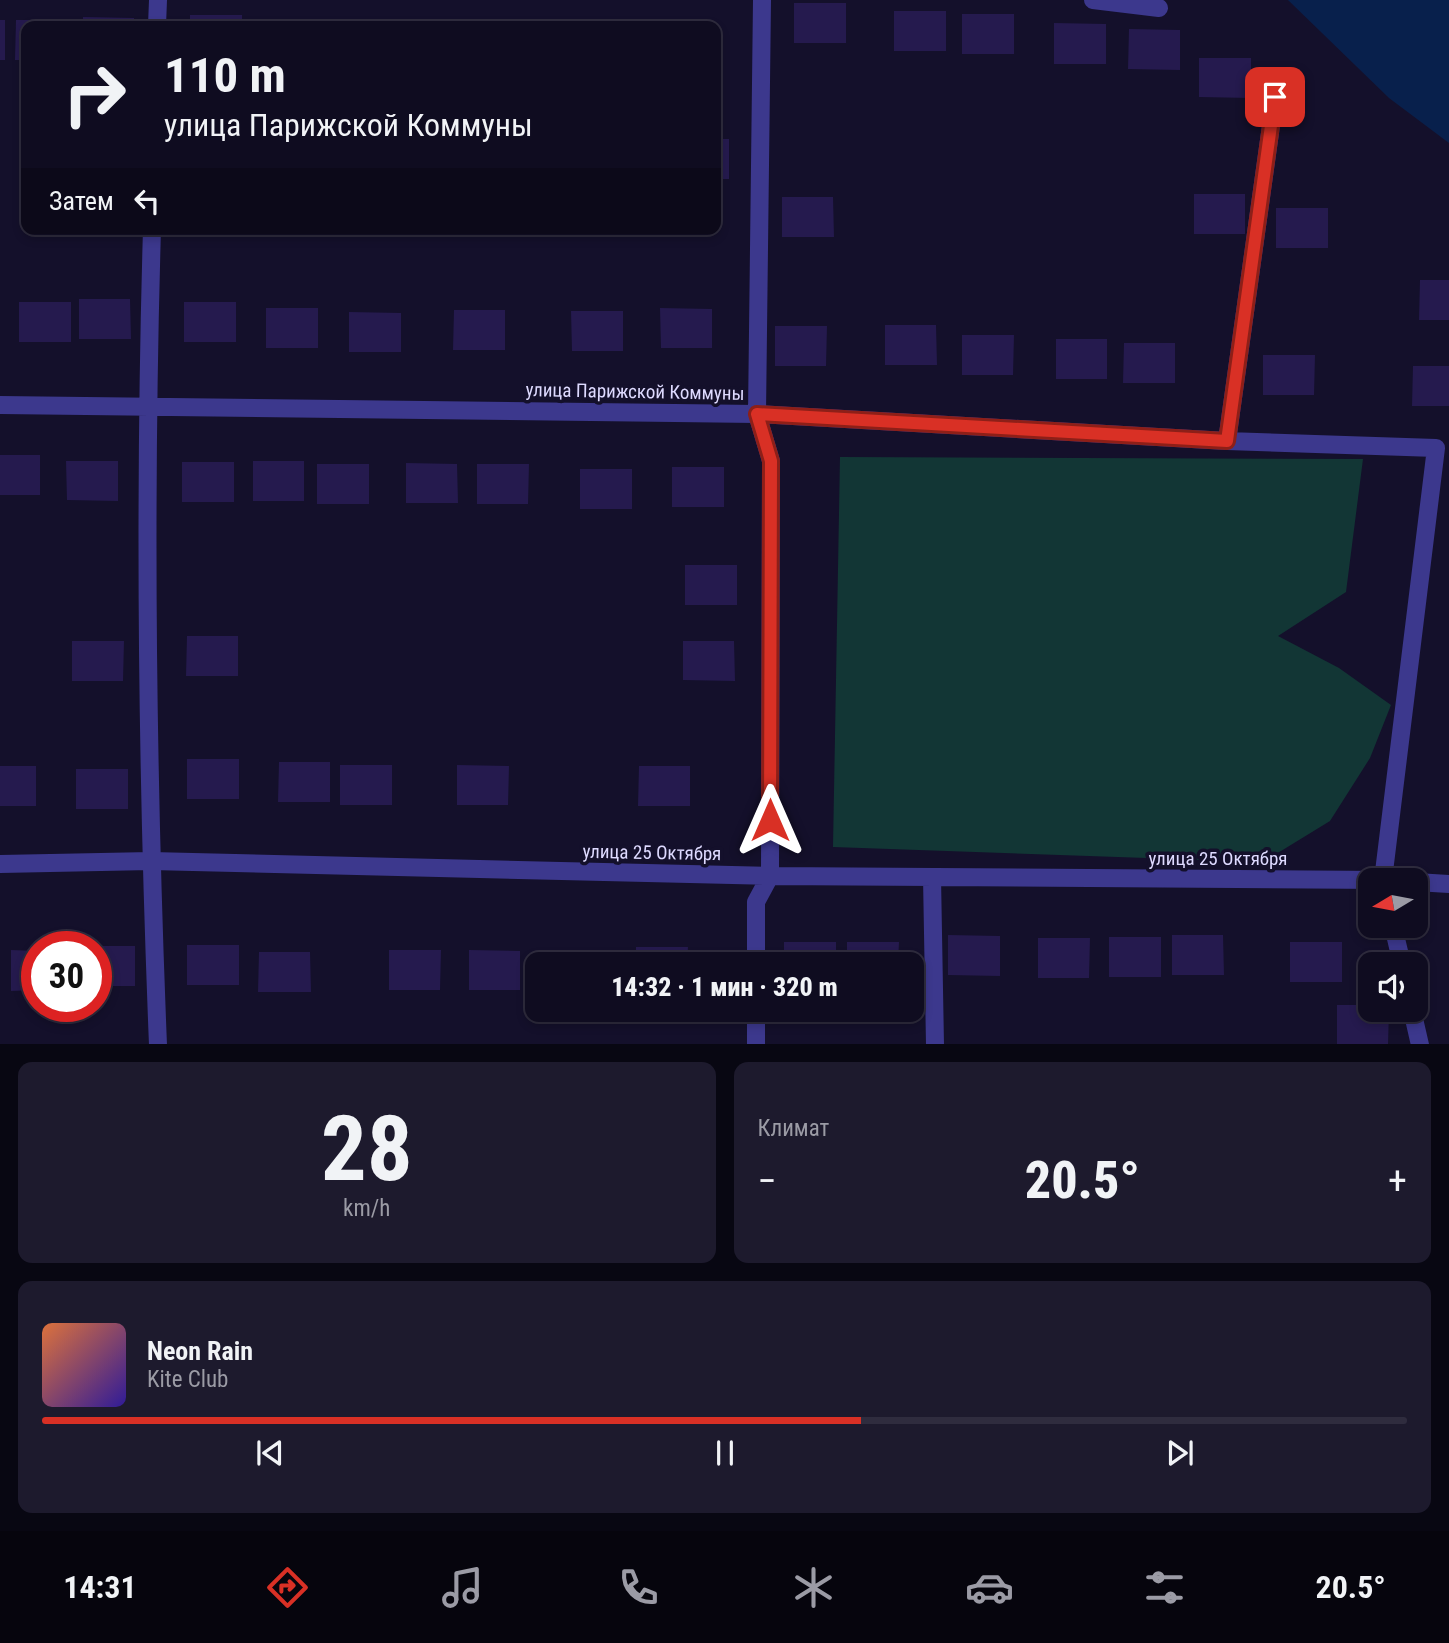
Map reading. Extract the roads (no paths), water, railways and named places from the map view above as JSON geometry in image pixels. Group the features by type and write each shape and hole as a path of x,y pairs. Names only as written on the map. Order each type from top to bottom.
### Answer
{"street":[{"path":"157,21 158,0"},
{"path":"756,952 756,902 770,876 771,461 757,414 762,0"},
{"path":"1093,0 1158,9"},
{"path":"1227,441 1275,97"},
{"path":"152,235 147,404 151,861 158,1044"},
{"name":"улица Парижской Коммуны","path":"0,405 147,404 757,414 1227,441 1436,448 1385,868"},
{"name":"улица 25 Октября","path":"0,864 151,861 770,876 1358,880"},
{"path":"932,877 934,1044"},
{"path":"1428,883 1449,884"},
{"path":"756,1022 756,1044"},
{"path":"1415,1022 1420,1044"}],"water":[{"path":"1288,0 1449,0 1449,143 1389,98"}]}
